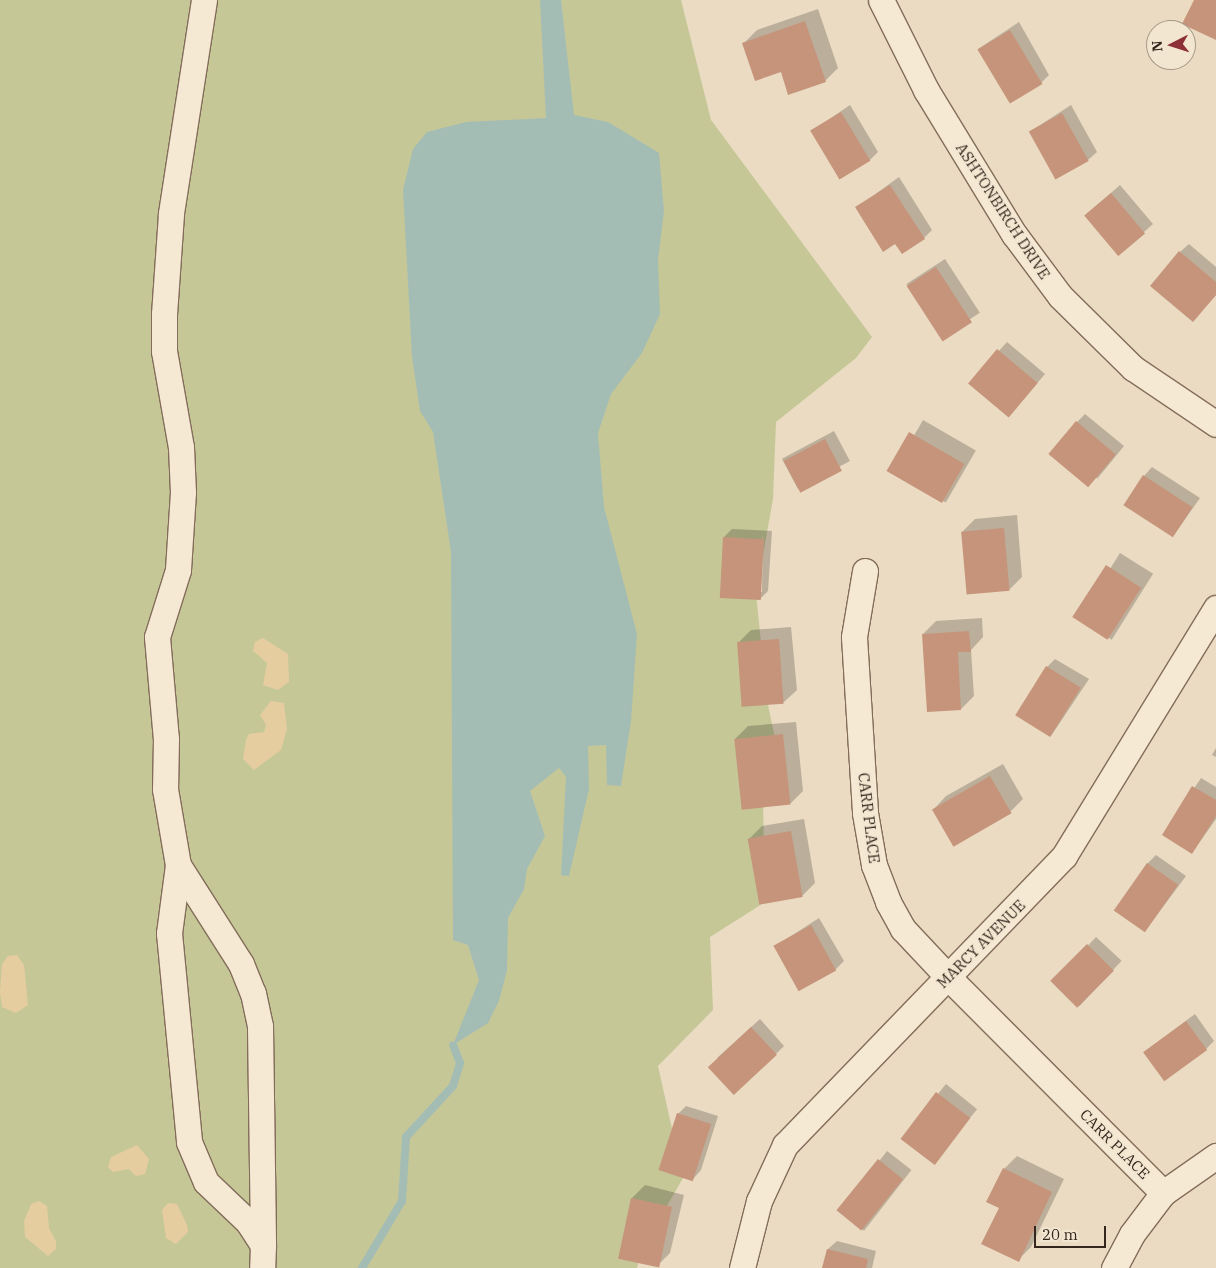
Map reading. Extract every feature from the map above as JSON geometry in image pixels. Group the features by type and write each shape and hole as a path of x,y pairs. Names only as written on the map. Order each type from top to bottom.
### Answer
{"street":[{"path":"204,0 171,214 164,314 167,374 181,446 183,533 157,637 166,738 165,789 178,865 169,933 189,1142 206,1182 248,1222 262,1256"},
{"name":"ASHTONBIRCH DRIVE","path":"881,0 926,90 1014,234 1060,296 1133,368 1216,424"},
{"name":"CARR PLACE","path":"865,571 854,637 869,846 888,902 903,929 948,977 1163,1193"},
{"name":"MARCY AVENUE","path":"742,1268 759,1201 785,1145 1064,856 1216,608"},
{"path":"178,865 240,964 253,993 260,1026 262,1256"},
{"path":"1114,1268 1132,1234 1163,1193 1216,1156"}],"green space":[{"path":"0,0 681,0 711,120 872,337 856,358 776,422 773,499 756,594 767,700 780,763 763,798 765,902 710,937 713,1010 658,1066 683,1178 641,1251 637,1268 0,1268"}],"sand":[{"path":"263,638 288,654 289,682 278,690 263,685 267,663 253,651 255,642"},
{"path":"271,701 284,703 287,729 281,750 254,770 243,759 246,740 249,734 264,732 266,725 260,715"},
{"path":"17,955 24,965 28,1005 16,1013 2,1007 0,992 2,964 8,956"},
{"path":"137,1145 149,1159 145,1174 136,1176 129,1169 113,1172 108,1167 111,1157"},
{"path":"39,1201 47,1206 49,1228 56,1241 56,1249 48,1256 25,1237 24,1221 31,1204"},
{"path":"168,1203 177,1204 187,1225 188,1232 176,1244 166,1238 162,1210"}],"water":[{"path":"540,0 561,0 574,115 608,122 659,153 664,211 658,260 660,314 642,353 611,394 598,433 604,507 637,634 631,721 621,786 607,785 606,745 588,746 589,789 569,876 561,875 566,777 559,768 530,791 545,836 527,869 524,889 508,918 507,970 499,1001 488,1023 453,1045 479,980 468,945 453,940 451,552 433,432 420,411 412,357 403,190 413,149 427,132 466,122 546,118"}],"building":[{"path":"1194,0 1216,0 1216,40 1196,31 1196,20 1184,20"},
{"path":"805,21 826,82 788,95 781,72 755,81 742,43"},
{"path":"1010,30 1042,84 1010,104 977,50"},
{"path":"841,112 870,161 839,179 810,131"},
{"path":"1062,113 1089,161 1055,180 1029,131"},
{"path":"890,185 925,239 902,254 895,244 883,252 855,207"},
{"path":"1111,193 1145,234 1118,256 1084,215"},
{"path":"1179,251 1216,282 1216,295 1193,322 1150,286"},
{"path":"936,267 972,322 943,341 907,286"},
{"path":"997,349 1038,383 1009,418 968,383"},
{"path":"1076,421 1116,454 1088,487 1048,454"},
{"path":"909,432 964,464 942,503 886,471"},
{"path":"825,439 842,471 800,493 784,461"},
{"path":"1143,475 1192,507 1173,537 1123,505"},
{"path":"1004,528 1009,591 967,595 961,532"},
{"path":"723,537 764,539 761,600 720,598"},
{"path":"1106,565 1141,588 1107,640 1072,617"},
{"path":"969,631 971,652 958,652 961,710 927,712 922,634"},
{"path":"779,639 784,704 742,707 737,642"},
{"path":"1046,666 1081,688 1050,737 1015,715"},
{"path":"783,734 790,805 742,810 734,739"},
{"path":"990,776 1012,813 953,847 932,810"},
{"path":"1192,786 1216,800 1216,816 1192,854 1162,835"},
{"path":"791,831 803,897 759,905 748,839"},
{"path":"1147,863 1178,885 1145,932 1114,911"},
{"path":"811,925 836,970 799,991 773,946"},
{"path":"1087,944 1114,971 1077,1008 1050,981"},
{"path":"1186,1021 1207,1050 1164,1081 1143,1052"},
{"path":"751,1027 777,1055 734,1095 708,1067"},
{"path":"936,1092 970,1118 935,1165 900,1139"},
{"path":"677,1113 711,1124 693,1181 658,1170"},
{"path":"878,1159 903,1179 861,1230 836,1210"},
{"path":"1003,1168 1052,1192 1019,1262 981,1244 999,1208 986,1202"},
{"path":"631,1198 672,1207 659,1267 618,1259"},
{"path":"827,1249 868,1259 866,1268 822,1268"}],"waterway":[{"path":"362,1268 402,1201 406,1137 453,1086 460,1063 453,1045"}]}
